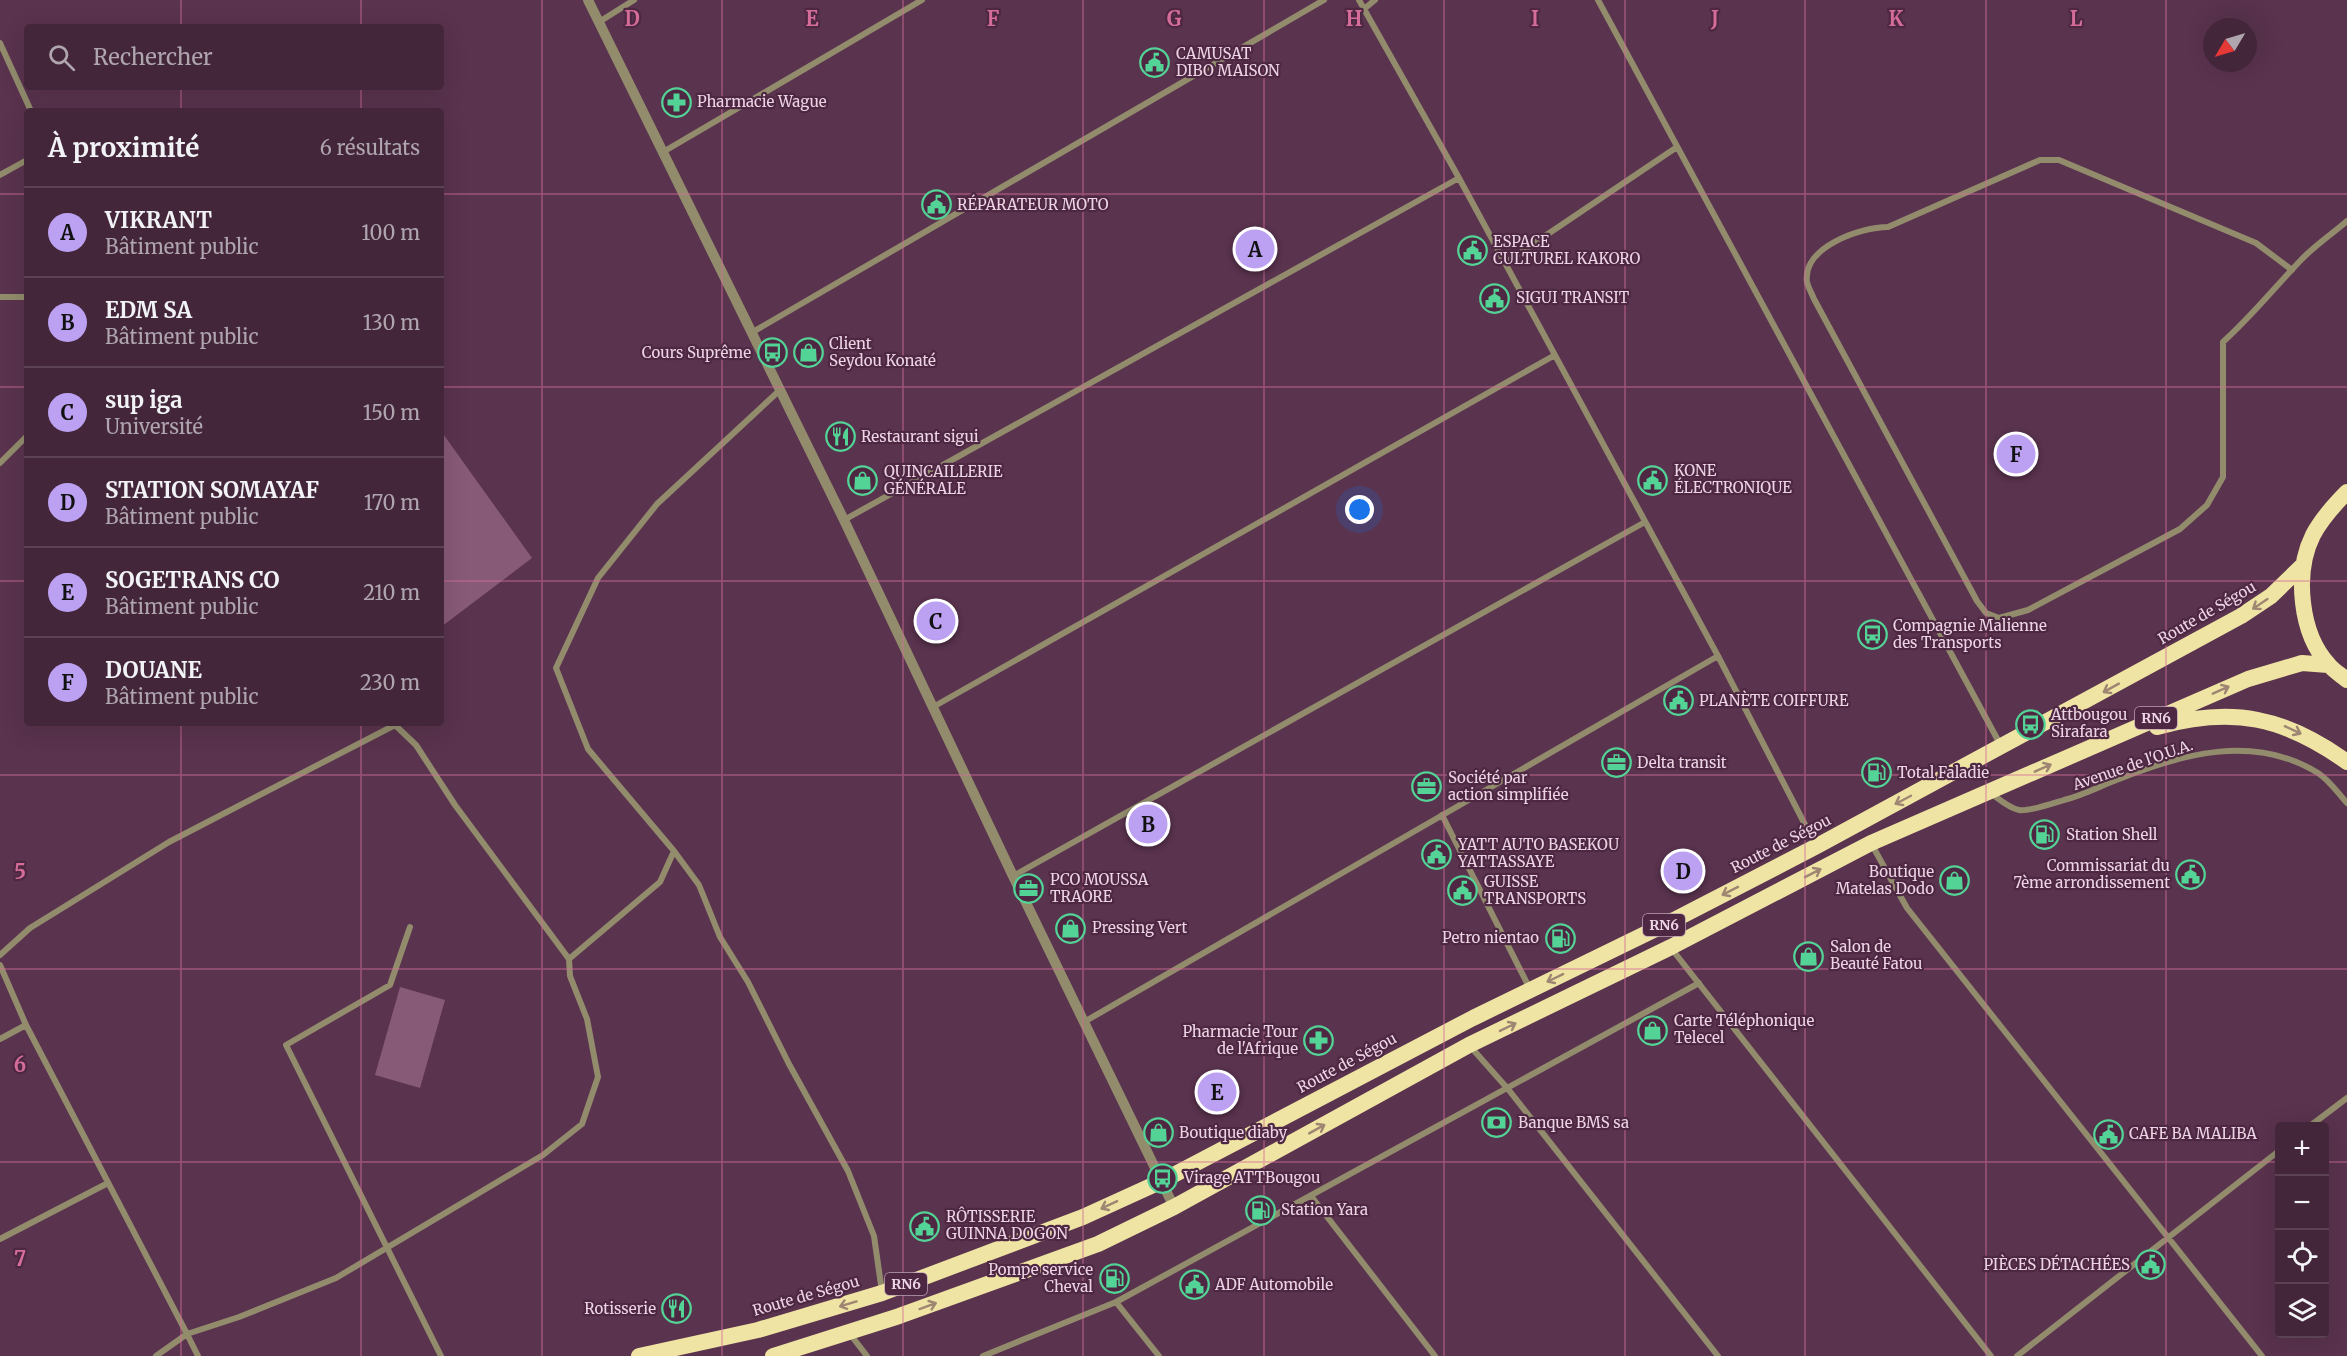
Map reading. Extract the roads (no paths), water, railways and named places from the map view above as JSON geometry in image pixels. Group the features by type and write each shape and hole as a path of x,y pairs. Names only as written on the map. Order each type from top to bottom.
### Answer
{"highway":[{"path":"2347,492 2328,511 2312,536 2303,565 2302,601 2311,634 2328,665 2347,680"},
{"name":"Route de Ségou","path":"639,1356 758,1330 882,1293 1083,1217 1162,1181 1473,1018 1817,846 2001,747 2241,616 2271,596 2303,565"},
{"name":"RN6","path":"773,1356 899,1316 1098,1244 1174,1207 1469,1045 1671,947 1871,843 2248,679 2302,663 2328,665"},
{"name":"RN6","path":"2113,738 2176,722 2219,716 2255,719 2287,727 2326,747 2347,762"}],"street":[{"path":"588,0 844,520 1013,876 1174,1207"},
{"path":"599,22 634,0"},
{"path":"663,152 922,0"},
{"path":"751,333 1324,0"},
{"path":"1359,0 1459,178 1718,656 1817,846"},
{"path":"1364,9 1375,0"},
{"path":"1598,0 2001,747"},
{"path":"0,43 30,108"},
{"path":"1505,263 1677,147"},
{"path":"2292,270 2256,243 2240,236 2059,160 2040,160 1888,227 1872,227 1828,246 1812,258 1807,281 1977,601 1986,613 1999,618 2028,610 2180,529 2206,505 2223,477 2223,342 2256,312 2302,259 2347,221"},
{"path":"0,175 24,162"},
{"path":"844,520 1459,178"},
{"path":"0,297 24,297"},
{"path":"933,707 1555,355"},
{"path":"780,390 657,504 598,578 556,668 588,749 674,851 699,885 720,937 747,982 848,1171 874,1236 882,1293"},
{"path":"0,463 24,439"},
{"path":"1013,876 1645,522"},
{"path":"1084,1022 1718,656"},
{"path":"0,955 30,928 169,842 393,726"},
{"path":"156,1356 187,1334 239,1317 336,1278 543,1155 582,1124 598,1077 586,1019 570,976 569,959 455,805 416,745 396,726"},
{"name":"Avenue de l'O.U.A.","path":"1989,791 2005,804 2021,811 2082,796 2120,778 2185,757 2220,750 2251,749 2293,761 2320,774 2347,803"},
{"path":"1442,815 1531,990"},
{"path":"1871,843 1906,908 2262,1356"},
{"path":"569,959 660,882 674,851"},
{"path":"410,927 390,985 286,1045 441,1356"},
{"path":"1671,947 1991,1356"},
{"path":"0,965 26,1025 198,1356"},
{"path":"983,1356 1116,1302 1699,983"},
{"path":"0,1039 26,1025"},
{"path":"1469,1045 1508,1089 1718,1356"},
{"path":"2315,1122 2347,1098"},
{"path":"2018,1356 2275,1154"},
{"path":"0,1239 108,1183"},
{"path":"1311,1196 1435,1356"},
{"path":"1116,1302 1159,1356"},
{"path":"848,1331 867,1356"}],"place":[{"name":"CAMUSAT DIBO MAISON","path":"1155,63"},
{"name":"Pharmacie Wague","path":"676,102"},
{"name":"RÉPARATEUR MOTO","path":"936,205"},
{"name":"VIKRANT","path":"1255,249"},
{"name":"ESPACE CULTUREL KAKORO","path":"1472,251"},
{"name":"SIGUI TRANSIT","path":"1495,298"},
{"name":"Cours Suprême","path":"772,353"},
{"name":"Client Seydou Konaté","path":"808,353"},
{"name":"Restaurant sigui","path":"840,437"},
{"name":"DOUANE","path":"2016,454"},
{"name":"KONE ÉLECTRONIQUE","path":"1653,480"},
{"name":"QUINCAILLERIE GÉNÉRALE","path":"863,481"},
{"name":"sup iga","path":"936,621"},
{"name":"Compagnie Malienne des Transports","path":"1872,635"},
{"name":"PLANÈTE COIFFURE","path":"1678,701"},
{"name":"Attbougou Sirafara","path":"2030,724"},
{"name":"Delta transit","path":"1616,763"},
{"name":"Total Faladie","path":"1876,773"},
{"name":"Société par action simplifiée","path":"1427,787"},
{"name":"EDM SA","path":"1148,824"},
{"name":"Station Shell","path":"2045,835"},
{"name":"YATT AUTO BASEKOU YATTASSAYE","path":"1437,854"},
{"name":"STATION SOMAYAF","path":"1683,871"},
{"name":"Commissariat du 7ème arrondissement","path":"2191,875"},
{"name":"Boutique Matelas Dodo","path":"1955,881"},
{"name":"PCO MOUSSA TRAORE","path":"1029,889"},
{"name":"GUISSE TRANSPORTS","path":"1463,891"},
{"name":"Pressing Vert","path":"1071,928"},
{"name":"Petro nientao","path":"1560,938"},
{"name":"Salon de Beauté Fatou","path":"1809,956"},
{"name":"Carte Téléphonique Telecel","path":"1653,1030"},
{"name":"Pharmacie Tour de l'Afrique","path":"1319,1041"},
{"name":"SOGETRANS CO","path":"1217,1092"},
{"name":"Banque BMS sa","path":"1497,1123"},
{"name":"Boutique diaby","path":"1158,1133"},
{"name":"CAFE BA MALIBA","path":"2108,1134"},
{"name":"Virage ATTBougou","path":"1163,1178"},
{"name":"Station Yara","path":"1260,1210"},
{"name":"RÔTISSERIE GUINNA DOGON","path":"925,1226"},
{"name":"PIÈCES DÉTACHÉES","path":"2151,1265"},
{"name":"Pompe service Cheval","path":"1114,1279"},
{"name":"ADF Automobile","path":"1194,1285"},
{"name":"Rotisserie","path":"677,1309"}]}
